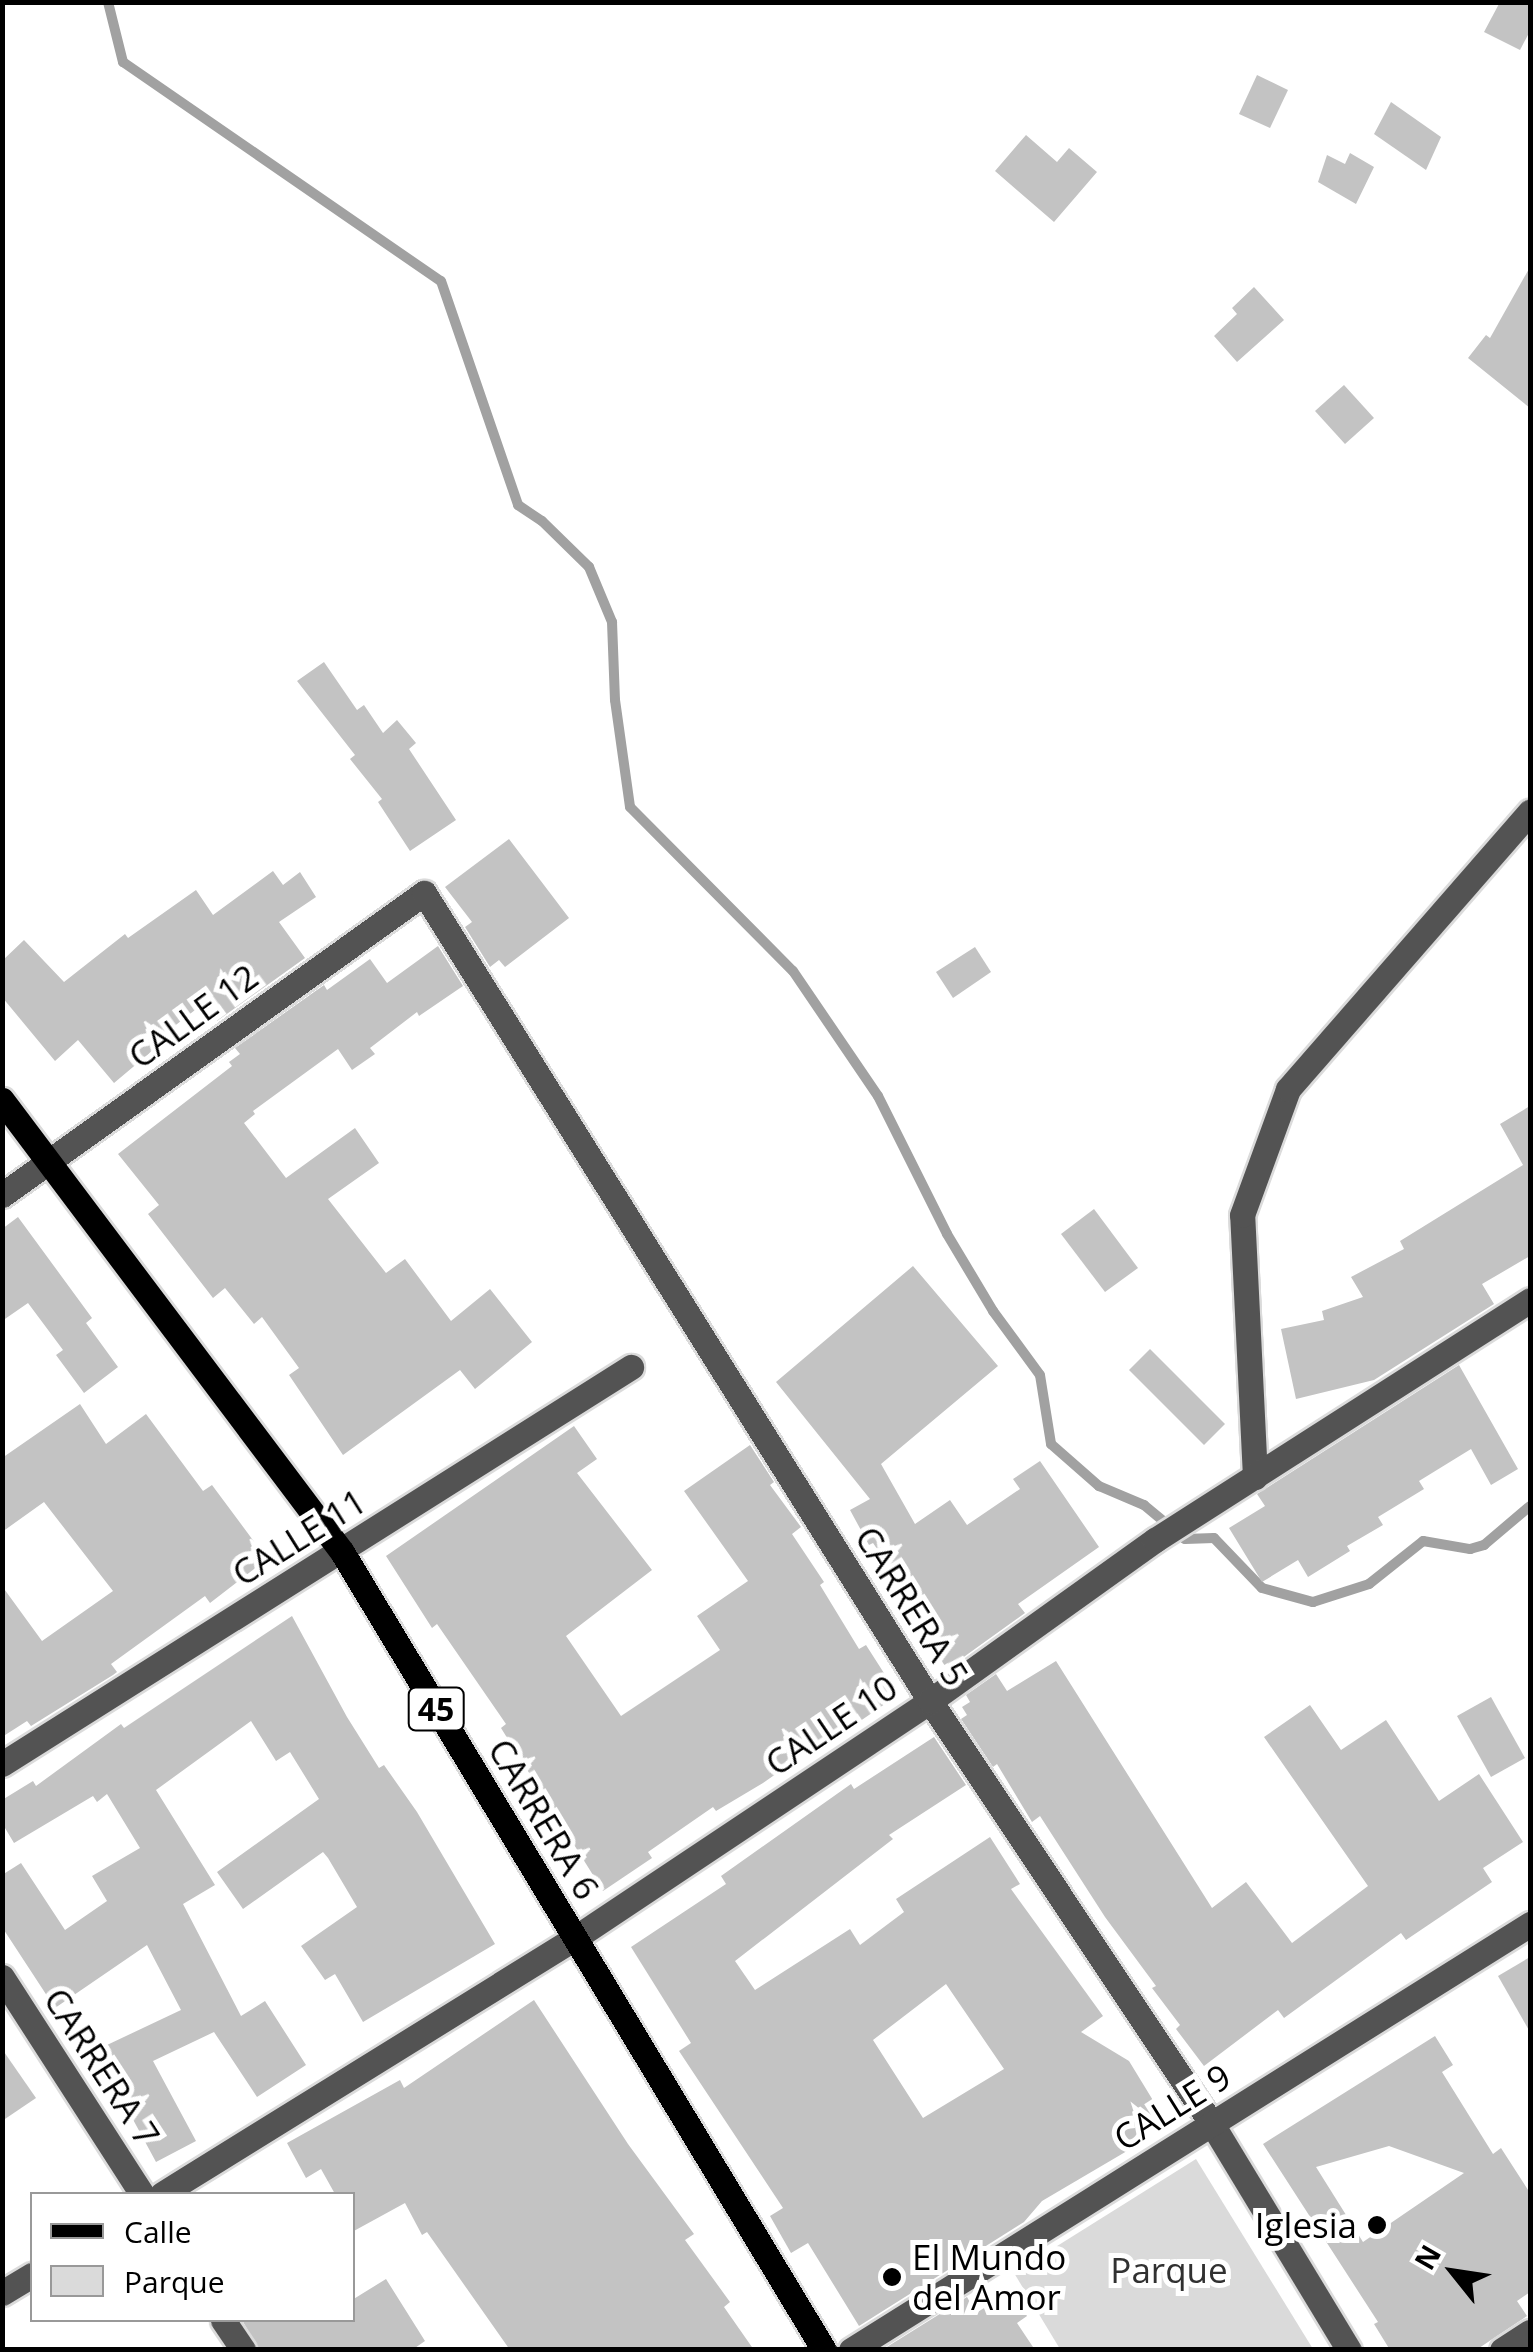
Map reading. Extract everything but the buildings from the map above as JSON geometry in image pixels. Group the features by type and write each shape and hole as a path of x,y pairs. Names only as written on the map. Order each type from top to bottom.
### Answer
{"main road":[{"name":"CARRERA 6","path":"2,1100 342,1552 824,2350"}],"street":[{"path":"1254,1476 1242,1215 1288,1089 1530,812"},
{"name":"CALLE 12","path":"2,1195 424,894"},
{"name":"CARRERA 5","path":"424,894 930,1701 1212,2124 1349,2350"},
{"name":"CALLE 10","path":"165,2192 575,1938 930,1701 1155,1540 1530,1300"},
{"name":"CALLE 11","path":"2,1764 631,1367"},
{"name":"CALLE 9","path":"851,2350 1530,1924"},
{"name":"CARRERA 7","path":"2,1977 141,2192"},
{"path":"2,2293 30,2276"},
{"path":"224,2322 243,2350"},
{"path":"1502,2350 1530,2332"}],"green space":[{"name":"Parque","path":"1196,2159 1313,2349 1060,2349 1014,2273"}],"waterway":[{"path":"108,2 123,62 441,281 518,505 542,521 589,567 612,622 615,700 630,807 793,971 878,1096 947,1234 993,1311 1040,1375 1051,1444 1099,1486 1144,1505 1185,1539 1214,1538 1262,1588 1313,1602 1369,1584 1423,1541 1470,1549 1484,1545 1530,1506"}],"place":[{"name":"Iglesia","path":"1377,2225"},
{"name":"El Mundo del Amor","path":"892,2277"}]}
